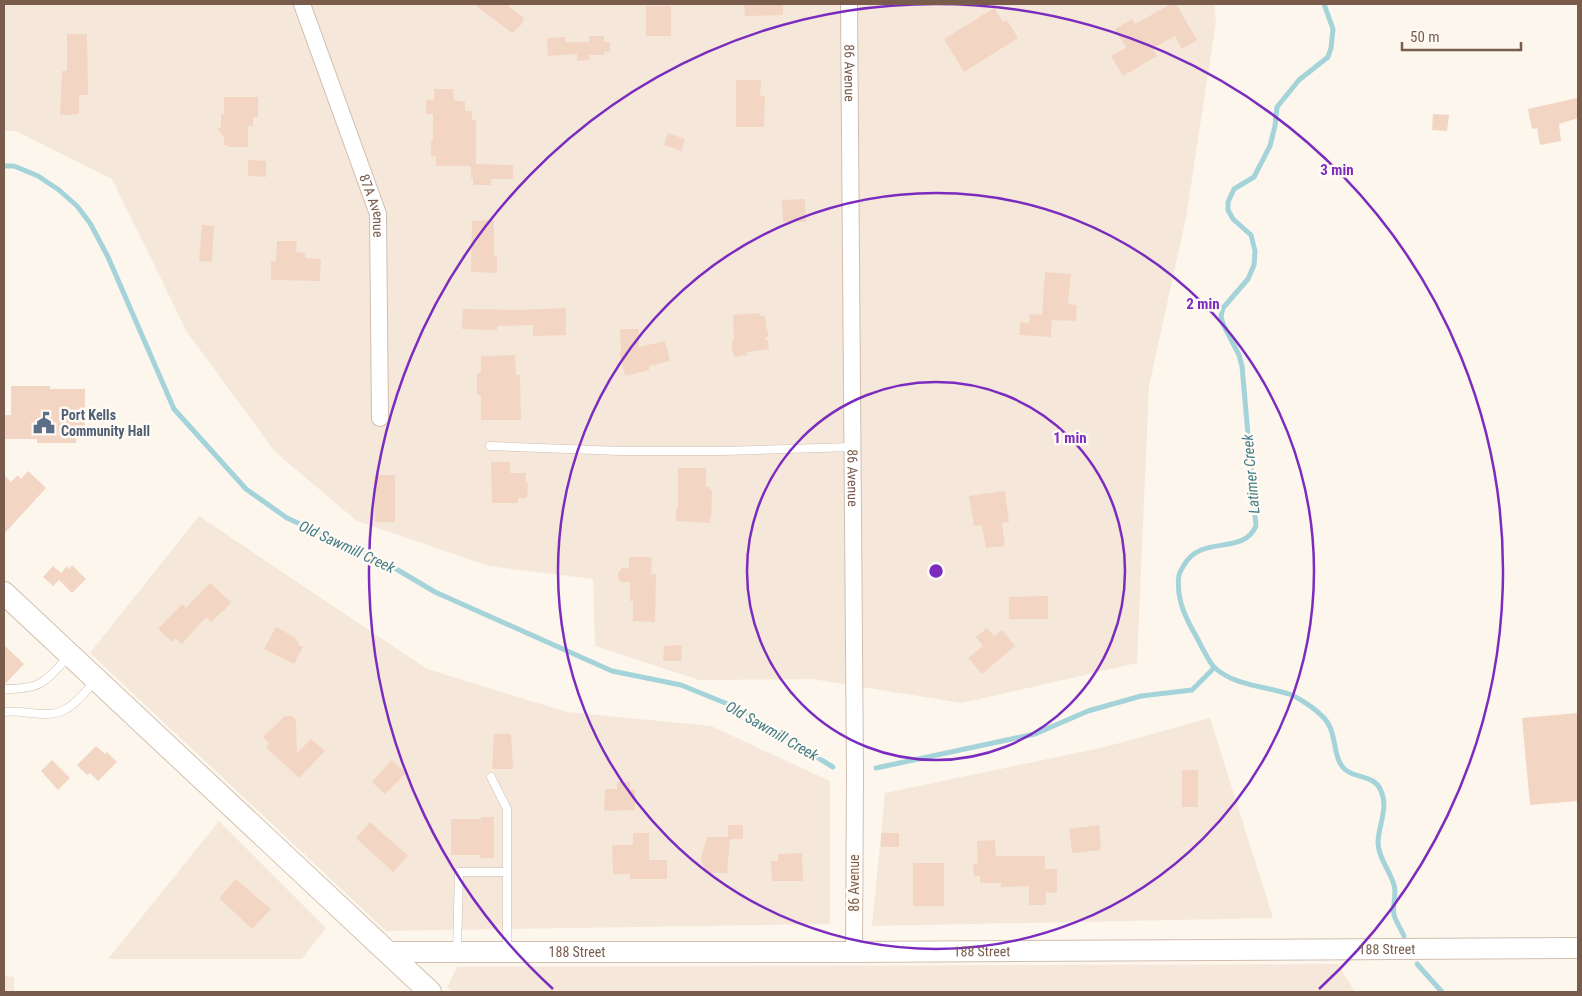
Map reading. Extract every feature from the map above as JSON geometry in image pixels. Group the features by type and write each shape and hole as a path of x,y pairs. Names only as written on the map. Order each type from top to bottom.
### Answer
{"main road":[{"path":"4,592 430,992"}],"street":[{"name":"87A Avenue","path":"302,4 378,214 380,418"},
{"name":"86 Avenue","path":"849,4 855,764 854,952"},
{"name":"188 Street","path":"387,952 854,952 1578,948"}],"lane":[{"path":"490,446 638,451 724,451 853,447"},
{"path":"4,689 25,689 35,686 51,676 70,655"},
{"path":"4,712 58,713 67,709 96,680"},
{"path":"491,777 507,809 508,952"},
{"path":"457,952 459,872 507,872"}],"shaded area":[{"path":"4,4 1214,4 1216,22 1186,218 1149,386 1137,663 962,703 812,679 699,680 595,646 593,579 489,566 357,521 275,452 187,332 112,179 15,131 4,131"},
{"path":"199,516 427,669 567,712 711,726 830,781 830,924 386,931 90,653"},
{"path":"1210,718 1273,918 872,926 885,793 1105,747"},
{"path":"219,821 326,928 302,959 108,959"},
{"path":"1338,964 1355,992 453,992 447,987 457,967"},
{"path":"4,976 14,977 14,992 4,992"}],"building":[{"path":"474,4 506,4 524,18 521,25 512,33"},
{"path":"744,4 783,4 783,15 745,16"},
{"path":"1171,4 1176,4 1197,40 1182,49 1175,36 1153,48 1157,56 1123,76 1111,56 1126,48 1115,29 1132,19 1135,24"},
{"path":"646,6 671,6 671,36 646,36"},
{"path":"994,8 1003,22 1007,20 1018,38 964,72 944,39"},
{"path":"67,34 87,34 88,95 79,95 79,114 60,115 62,71 67,71"},
{"path":"589,36 604,36 604,42 610,42 610,51 604,52 604,55 589,55 590,60 577,61 577,54 548,56 547,38 565,37 565,42 589,42"},
{"path":"736,80 761,80 760,96 765,96 764,127 736,127"},
{"path":"434,89 453,89 454,100 465,102 465,111 472,111 472,120 476,120 476,164 513,165 513,179 491,179 491,185 473,185 471,166 436,166 436,156 431,157 433,114 426,114 426,100 434,100"},
{"path":"224,97 258,97 258,117 253,117 253,126 248,126 248,147 228,147 228,145 224,145 224,137 217,129 221,127 221,114 224,114"},
{"path":"1577,98 1578,118 1559,124 1561,141 1540,145 1537,128 1532,129 1528,109"},
{"path":"1433,114 1449,115 1447,131 1432,130"},
{"path":"668,133 685,139 681,151 664,145"},
{"path":"248,160 266,161 266,177 248,176"},
{"path":"805,199 806,222 783,222 782,200"},
{"path":"494,220 494,257 497,256 497,273 471,272 472,221"},
{"path":"202,225 214,226 212,262 199,261"},
{"path":"277,241 297,241 296,252 305,253 305,258 321,259 320,281 271,280 271,261 276,261"},
{"path":"1045,272 1071,274 1068,304 1077,305 1076,321 1052,320 1051,337 1019,335 1020,322 1029,323 1030,314 1042,315"},
{"path":"566,308 566,335 533,336 533,325 497,326 497,330 462,329 463,309 518,310"},
{"path":"759,313 760,316 765,316 766,328 769,334 765,340 768,340 769,349 747,352 748,355 734,357 732,349 732,341 734,341 733,315"},
{"path":"620,329 639,329 639,347 665,341 670,361 649,366 649,370 625,376 619,352 621,352"},
{"path":"515,355 516,375 520,375 521,420 481,420 481,395 477,395 477,373 481,373 481,356"},
{"name":"Port Kells Community Hall","path":"11,386 50,386 50,389 85,389 85,432 76,432 76,443 37,443 37,439 4,439 4,415 11,415"},
{"path":"491,462 510,462 510,473 526,473 526,483 528,483 527,498 518,498 518,503 492,503"},
{"path":"678,468 706,468 706,487 710,487 710,490 712,490 710,523 676,521 676,508 678,508"},
{"path":"28,471 46,488 4,534 4,475 11,482 18,475 21,479"},
{"path":"374,475 395,475 395,522 375,522"},
{"path":"1005,491 1009,522 1002,523 1005,546 986,548 982,525 974,526 969,496"},
{"path":"629,557 652,557 651,574 656,574 655,622 633,621 633,601 630,601 630,582 621,582 618,577 618,573 622,568 629,568"},
{"path":"72,565 86,579 72,593 59,580 53,586 43,577 53,566 61,573 67,566 69,569"},
{"path":"210,583 231,602 211,622 206,617 182,644 175,638 172,642 158,629 182,604 186,608"},
{"path":"1048,596 1048,619 1009,619 1009,597"},
{"path":"276,627 296,638 295,640 299,642 298,644 303,647 294,664 264,649"},
{"path":"987,628 994,636 1002,630 1015,646 982,674 968,658 983,646 976,637"},
{"path":"4,645 24,664 6,683 4,683"},
{"path":"682,645 681,661 663,661 664,646"},
{"path":"1578,713 1578,801 1530,805 1522,718"},
{"path":"285,716 292,716 296,720 297,753 311,739 325,751 299,778 266,747 270,744 263,737"},
{"path":"494,734 511,734 513,769 492,769"},
{"path":"96,746 105,754 107,752 117,762 98,781 90,773 87,775 77,765"},
{"path":"52,760 70,778 58,790 41,771"},
{"path":"392,760 406,773 385,794 372,782"},
{"path":"1182,770 1198,770 1198,807 1182,807"},
{"path":"617,782 630,782 630,789 635,789 635,810 604,811 605,789 617,789"},
{"path":"481,817 494,817 494,858 480,858 480,855 451,855 451,819 481,819"},
{"path":"370,822 408,856 393,872 356,838"},
{"path":"728,825 743,825 743,839 730,839 727,873 705,873 701,858 707,837 728,837"},
{"path":"1099,825 1101,850 1072,853 1069,829"},
{"path":"633,833 649,833 649,860 667,860 667,879 630,879 630,874 613,874 612,845 633,845"},
{"path":"881,833 899,833 899,847 881,847"},
{"path":"995,840 996,856 1045,856 1045,869 1057,869 1057,893 1046,892 1046,905 1029,905 1029,886 1001,887 1001,883 980,883 980,876 974,876 973,864 978,863 977,841"},
{"path":"802,853 803,881 772,881 771,861 778,861 778,854"},
{"path":"913,863 944,863 944,906 913,906"},
{"path":"236,879 271,909 252,929 219,898"}],"waterway":[{"name":"Latimer Creek","path":"1324,4 1333,29 1328,57 1299,80 1277,107 1270,146 1254,177 1234,189 1228,202 1228,210 1233,219 1251,235 1255,251 1254,265 1248,279 1223,308 1221,316 1242,366 1256,526 1250,535 1242,540 1201,550 1192,556 1179,574 1178,589 1181,603 1192,629 1215,668 1232,679 1289,694 1311,707 1330,726 1338,757 1344,769 1378,785 1384,804 1378,843 1382,859 1394,885 1394,915 1404,936"},
{"name":"Old Sawmill Creek","path":"4,166 14,166 38,176 59,190 77,206 90,223 108,257 174,409 246,489 287,518 386,563 435,592 612,671 681,685 735,707 833,767"},
{"name":"Old Sawmill Creek","path":"876,768 1035,734 1088,711 1141,696 1192,690 1214,668"},
{"name":"Latimer Creek","path":"1417,964 1442,992"}],"place":[{"name":"Port Kells Community Hall","path":"44,423"}]}
